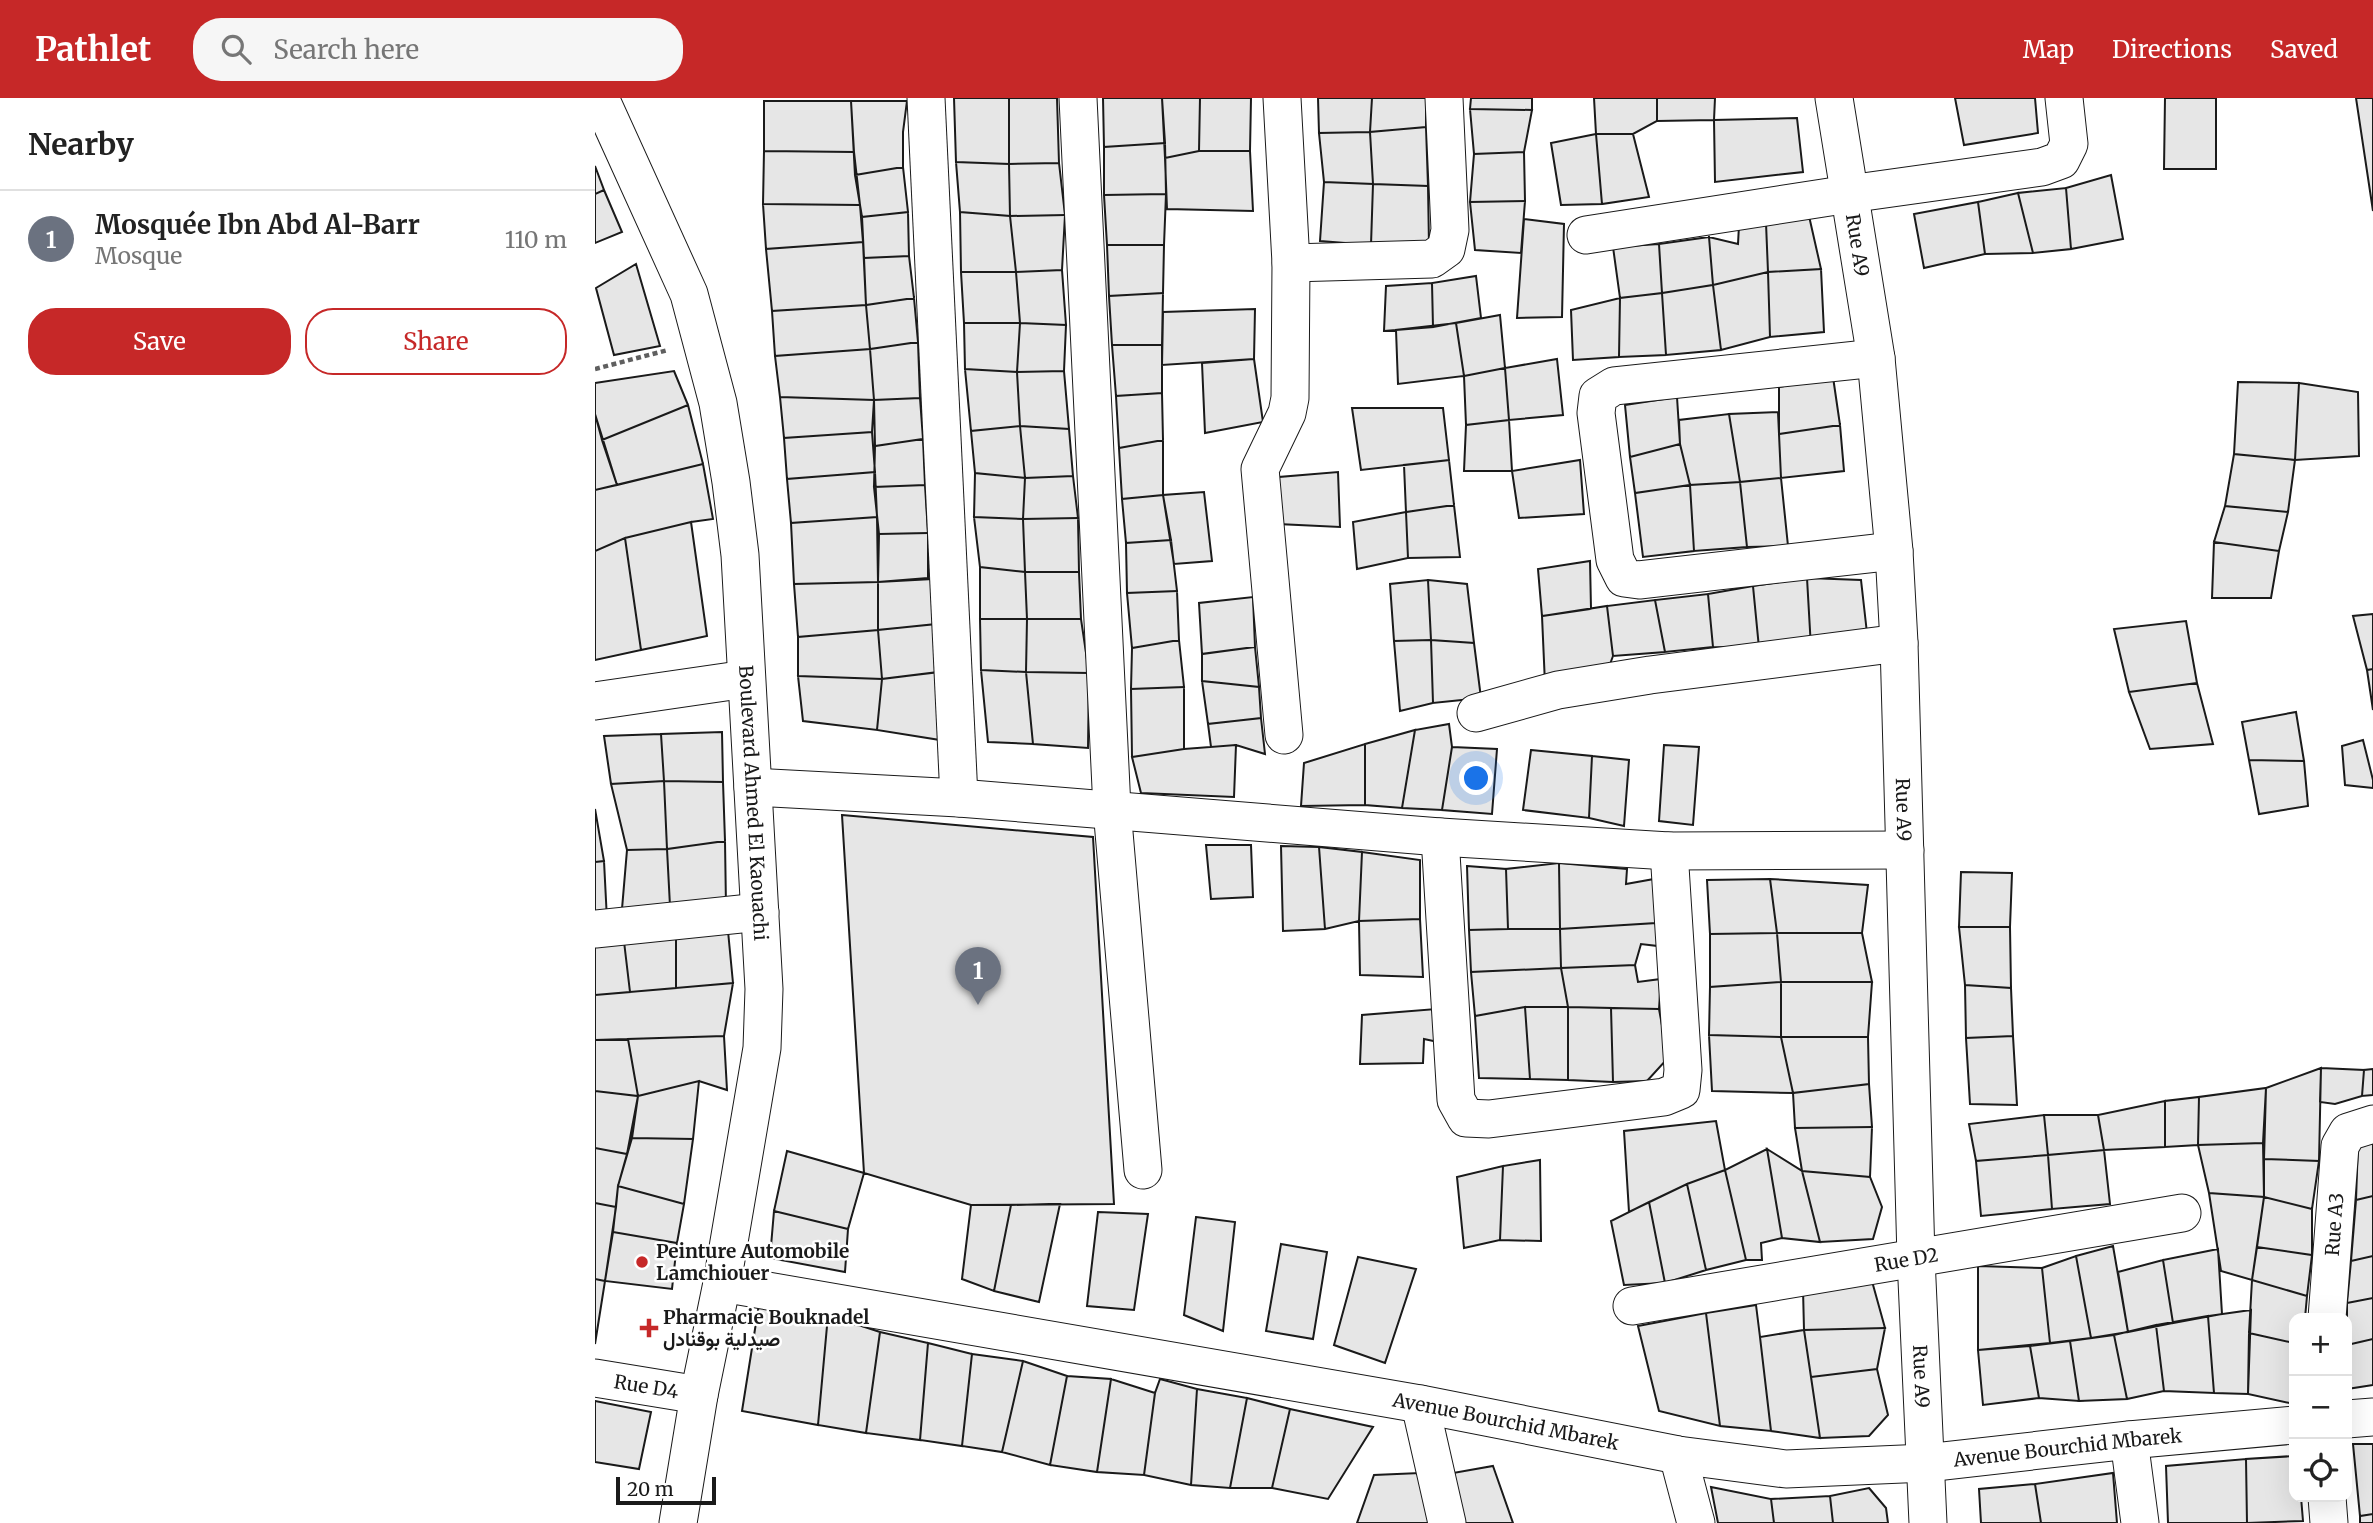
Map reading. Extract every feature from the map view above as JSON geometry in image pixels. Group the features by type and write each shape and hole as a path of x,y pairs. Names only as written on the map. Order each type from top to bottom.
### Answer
{"street":[{"path":"926,98 959,798"},
{"path":"1078,98 1112,809 1143,1170"},
{"path":"1282,98 1291,263 1290,398 1287,412 1260,469 1284,735"},
{"path":"1291,263 1432,258 1446,249 1450,230 1444,98"},
{"name":"Rue A9","path":"1833,98 1876,358 1893,551 1899,643 1916,1258 1928,1523"},
{"path":"1586,235 2042,167 2061,160 2069,144 2064,98"},
{"name":"Boulevard Ahmed El Kaouachi","path":"600,109 689,295 718,403 740,555 764,989 762,1048 722,1283 699,1395 681,1522"},
{"path":"1876,358 1614,386 1598,396 1596,413 1615,560 1624,578 1639,580 1893,551"},
{"path":"1476,713 1558,690 1899,643"},
{"path":"595,701 746,679"},
{"path":"753,787 959,798 1440,837 1669,850 1905,850"},
{"path":"1440,837 1457,1100 1466,1118 1489,1119 1664,1097 1681,1090 1683,1070 1669,850"},
{"path":"595,929 759,912"},
{"name":"Rue A3","path":"2327,1313 2340,1146 2360,1128"},
{"name":"Rue D2","path":"1632,1306 2182,1213"},
{"name":"Avenue Bourchid Mbarek","path":"722,1283 1420,1404 1678,1455 1786,1469 1926,1463 2289,1424"},
{"name":"Rue D4","path":"595,1378 699,1395"},
{"path":"1420,1404 1447,1523"},
{"path":"2352,1419 2373,1417"},
{"path":"2129,1440 2140,1523"},
{"path":"1678,1455 1696,1523"},
{"path":"2327,1502 2329,1523"}],"path":[{"path":"595,369 702,341"}],"building":[{"path":"954,98 1009,98 1009,164 956,162"},
{"path":"1009,98 1057,98 1059,163 1009,164"},
{"path":"1103,98 1162,98 1165,143 1104,147"},
{"path":"1162,98 1200,98 1199,151 1165,158"},
{"path":"1200,98 1251,98 1250,151 1199,151"},
{"path":"1318,98 1372,98 1370,132 1319,133"},
{"path":"1372,98 1426,98 1426,127 1370,132"},
{"path":"1471,98 1532,98 1532,110 1470,109"},
{"path":"1594,98 1657,98 1657,121 1633,134 1596,134"},
{"path":"1657,98 1715,98 1714,120 1657,121"},
{"path":"1955,98 2035,98 2038,133 1964,145"},
{"path":"2165,98 2216,98 2216,169 2164,169"},
{"path":"2356,98 2373,98 2373,211"},
{"path":"764,101 851,101 854,152 764,151"},
{"path":"851,101 907,101 903,132 903,167 855,175"},
{"path":"1470,109 1532,110 1524,152 1474,154"},
{"path":"1797,118 1803,172 1715,182 1714,120"},
{"path":"1426,127 1428,186 1373,184 1370,132"},
{"path":"1370,132 1373,184 1324,182 1319,133"},
{"path":"1596,134 1602,204 1561,205 1551,143"},
{"path":"1596,134 1633,134 1649,197 1602,204"},
{"path":"1165,143 1166,194 1104,195 1104,147"},
{"path":"764,151 854,152 860,205 763,204"},
{"path":"1199,151 1250,151 1253,211 1167,209 1165,158"},
{"path":"1524,152 1525,201 1470,202 1474,154"},
{"path":"956,162 1009,164 1010,216 960,212"},
{"path":"1059,163 1065,215 1010,216 1009,164"},
{"path":"595,166 604,190 595,194"},
{"path":"903,167 908,212 862,217 855,175"},
{"path":"2111,175 2123,239 2071,249 2066,188"},
{"path":"1324,182 1373,184 1371,245 1320,241"},
{"path":"1373,184 1428,186 1429,246 1371,245"},
{"path":"2066,188 2071,249 2033,253 2018,193"},
{"path":"604,190 622,232 595,243 595,194"},
{"path":"2018,193 2033,253 1985,254 1978,202"},
{"path":"1166,194 1164,245 1107,245 1104,195"},
{"path":"1525,201 1521,253 1475,250 1470,202"},
{"path":"1978,202 1985,254 1924,268 1914,214"},
{"path":"763,204 860,205 863,242 766,249"},
{"path":"908,212 909,256 864,258 862,217"},
{"path":"960,212 1010,216 1016,272 961,272"},
{"path":"1065,215 1062,270 1016,272 1010,216"},
{"path":"1809,216 1821,269 1768,272 1766,223"},
{"path":"1524,219 1564,224 1562,317 1517,318"},
{"path":"1766,223 1768,272 1713,285 1709,237 1738,244 1739,225"},
{"path":"1709,237 1713,285 1662,293 1659,244"},
{"path":"863,242 866,305 772,311 766,249"},
{"path":"1659,244 1662,293 1620,298 1613,247"},
{"path":"1107,245 1164,245 1163,293 1109,296"},
{"path":"909,256 914,298 866,305 864,258"},
{"path":"636,264 660,346 614,355 596,288"},
{"path":"1821,269 1824,332 1770,337 1768,272"},
{"path":"1062,270 1066,325 1020,323 1016,272"},
{"path":"961,272 1016,272 1020,323 964,323"},
{"path":"1768,272 1770,337 1721,350 1713,285"},
{"path":"1476,276 1481,318 1433,327 1432,283"},
{"path":"1432,283 1433,327 1384,331 1386,286"},
{"path":"1713,285 1721,350 1666,355 1662,293"},
{"path":"1163,293 1162,345 1112,345 1109,296"},
{"path":"1662,293 1666,355 1619,357 1620,298"},
{"path":"914,298 918,342 870,349 866,305"},
{"path":"1620,298 1619,357 1573,360 1571,310"},
{"path":"866,305 870,349 775,356 772,311"},
{"path":"1255,309 1254,359 1162,365 1163,312"},
{"path":"1500,315 1505,368 1464,376 1456,323"},
{"path":"964,323 1020,323 1017,372 965,369"},
{"path":"1020,323 1066,325 1064,371 1017,372"},
{"path":"1456,323 1464,376 1398,384 1396,330"},
{"path":"918,342 920,398 874,400 870,349"},
{"path":"1112,345 1162,345 1162,393 1116,396"},
{"path":"870,349 874,400 780,397 775,356"},
{"path":"1254,359 1263,422 1205,433 1202,363"},
{"path":"1557,359 1563,415 1509,420 1505,368"},
{"path":"1505,368 1509,420 1466,425 1464,376"},
{"path":"965,369 1017,372 1020,426 971,431"},
{"path":"674,371 688,405 602,440 595,414 595,383"},
{"path":"1064,371 1069,429 1020,426 1017,372"},
{"path":"1833,377 1840,425 1779,434 1779,387"},
{"path":"2238,382 2299,383 2295,460 2234,454"},
{"path":"2299,383 2358,392 2359,456 2295,460"},
{"path":"1162,393 1163,440 1119,448 1116,396"},
{"path":"780,397 874,400 872,432 784,438"},
{"path":"1677,397 1680,444 1630,457 1625,405"},
{"path":"920,398 923,439 875,446 874,400"},
{"path":"688,405 703,464 617,485 602,440"},
{"path":"1352,408 1443,408 1449,460 1361,470"},
{"path":"1778,412 1781,478 1740,482 1729,414"},
{"path":"595,414 617,485 595,490"},
{"path":"1729,414 1740,482 1690,485 1680,444 1679,420"},
{"path":"1509,420 1512,471 1464,471 1466,425"},
{"path":"1840,425 1844,471 1781,478 1779,434"},
{"path":"1020,426 1069,429 1073,476 1025,478"},
{"path":"1020,426 1025,478 975,473 971,431"},
{"path":"872,432 875,472 787,479 784,438"},
{"path":"923,439 925,485 874,487 875,446"},
{"path":"1163,440 1163,495 1122,499 1119,448"},
{"path":"1680,444 1690,485 1635,493 1630,457"},
{"path":"2234,454 2295,460 2288,512 2225,506"},
{"path":"1449,460 1454,505 1406,512 1404,465"},
{"path":"1580,460 1584,514 1519,518 1512,471"},
{"path":"703,464 713,519 625,538 595,551 595,490"},
{"path":"875,472 877,517 791,523 787,479"},
{"path":"1338,472 1340,527 1278,524 1279,477"},
{"path":"975,473 1025,478 1023,519 974,517"},
{"path":"1073,476 1078,518 1023,519 1025,478"},
{"path":"1781,478 1788,546 1747,547 1740,482"},
{"path":"1740,482 1747,547 1694,551 1690,485"},
{"path":"925,485 928,533 879,534 874,487"},
{"path":"1690,485 1694,551 1643,557 1635,493"},
{"path":"1204,492 1212,561 1174,564 1163,495"},
{"path":"1163,495 1171,540 1126,543 1122,499"},
{"path":"1454,505 1460,557 1408,558 1406,512"},
{"path":"2225,506 2288,512 2279,551 2214,542"},
{"path":"1406,512 1408,558 1357,569 1353,522"},
{"path":"877,517 878,582 794,584 791,523"},
{"path":"974,517 1023,519 1025,572 980,567"},
{"path":"1078,518 1079,572 1025,572 1023,519"},
{"path":"691,522 707,636 641,650 625,538"},
{"path":"928,533 928,578 878,582 879,534"},
{"path":"625,538 641,650 595,660 595,551"},
{"path":"1171,540 1177,591 1127,593 1126,543"},
{"path":"2214,542 2279,551 2271,598 2212,598"},
{"path":"1590,561 1591,609 1542,616 1538,569"},
{"path":"980,567 1025,572 1027,619 980,619"},
{"path":"1025,572 1079,572 1081,619 1027,619"},
{"path":"1807,578 1811,648 1759,648 1753,586"},
{"path":"1807,578 1861,580 1868,642 1811,648"},
{"path":"933,579 936,624 878,630 878,582"},
{"path":"1428,580 1467,584 1474,643 1431,640"},
{"path":"1428,580 1431,640 1394,641 1390,584"},
{"path":"878,582 878,630 798,637 794,584"},
{"path":"1753,586 1759,648 1713,647 1708,594"},
{"path":"1177,591 1179,640 1132,648 1127,593"},
{"path":"1708,594 1713,647 1665,652 1655,600"},
{"path":"1253,597 1255,647 1202,654 1199,603"},
{"path":"1655,600 1665,652 1613,656 1607,606"},
{"path":"1607,606 1613,656 1606,675 1545,684 1542,616"},
{"path":"2373,614 2373,669 2367,670 2353,616"},
{"path":"980,619 1027,619 1026,672 981,670"},
{"path":"1027,619 1081,619 1089,673 1026,672"},
{"path":"2186,621 2197,683 2129,692 2114,629"},
{"path":"936,624 939,672 882,679 878,630"},
{"path":"878,630 882,679 798,676 798,637"},
{"path":"1179,640 1184,687 1131,689 1132,648"},
{"path":"1431,640 1433,703 1400,711 1394,641"},
{"path":"1431,640 1474,643 1481,698 1433,703"},
{"path":"1255,647 1259,687 1202,681 1202,654"},
{"path":"2373,669 2373,710 2367,670"},
{"path":"981,670 1026,672 1033,744 988,742"},
{"path":"939,672 940,740 877,730 882,679"},
{"path":"1026,672 1089,673 1088,748 1033,744"},
{"path":"798,676 882,679 877,730 803,721"},
{"path":"1202,681 1259,687 1261,718 1208,724"},
{"path":"2197,683 2213,744 2150,749 2129,692"},
{"path":"1184,687 1184,749 1132,757 1131,689"},
{"path":"2296,712 2304,761 2249,760 2242,722"},
{"path":"1261,718 1265,754 1236,745 1211,747 1208,724"},
{"path":"1449,724 1452,747 1442,810 1402,808 1415,730"},
{"path":"1415,730 1402,808 1365,805 1365,744"},
{"path":"722,732 723,782 664,781 661,734"},
{"path":"661,734 664,781 611,784 604,736"},
{"path":"2363,740 2373,788 2345,785 2342,746"},
{"path":"1365,744 1365,805 1301,806 1304,763"},
{"path":"1236,745 1234,797 1141,793 1132,757"},
{"path":"1664,745 1699,747 1693,825 1659,821"},
{"path":"1452,747 1497,749 1492,814 1442,810"},
{"path":"1531,750 1592,756 1589,818 1523,810"},
{"path":"1592,756 1629,760 1624,826 1589,818"},
{"path":"2249,760 2304,761 2308,806 2259,814"},
{"path":"664,781 723,782 725,841 667,849"},
{"path":"664,781 667,849 627,850 611,784"},
{"path":"595,809 604,861 595,862"},
{"path":"842,815 1093,837 1114,1204 971,1205 864,1173"},
{"path":"725,841 726,907 670,906 667,849"},
{"path":"1206,845 1251,845 1253,897 1211,899"},
{"path":"1281,846 1319,847 1325,929 1283,931"},
{"path":"1319,847 1362,852 1359,921 1325,929"},
{"path":"667,849 670,906 622,909 627,850"},
{"path":"1362,852 1420,860 1420,919 1359,921"},
{"path":"604,861 607,920 595,921 595,862"},
{"path":"1559,863 1560,929 1508,929 1506,869"},
{"path":"1559,863 1627,869 1626,884 1654,879 1656,923 1560,929"},
{"path":"1467,866 1506,869 1508,929 1469,930"},
{"path":"1961,872 2012,873 2010,927 1959,927"},
{"path":"1770,879 1868,885 1862,933 1777,933"},
{"path":"1770,879 1777,933 1710,934 1707,880"},
{"path":"1420,919 1423,977 1360,975 1359,921"},
{"path":"1656,923 1658,946 1641,944 1635,965 1561,968 1560,929"},
{"path":"1959,927 2010,927 2011,988 1965,985"},
{"path":"1560,929 1561,968 1471,972 1469,930"},
{"path":"676,930 728,931 733,983 676,988"},
{"path":"676,930 676,988 630,992 623,933"},
{"path":"623,933 630,992 595,995 595,938"},
{"path":"1777,933 1862,933 1872,982 1781,982"},
{"path":"1777,933 1781,982 1710,987 1710,934"},
{"path":"1635,965 1638,982 1661,979 1659,1009 1568,1007 1561,968"},
{"path":"1561,968 1568,1007 1525,1007 1475,1016 1471,972"},
{"path":"1781,982 1781,1037 1709,1035 1710,987"},
{"path":"1781,982 1872,982 1868,1037 1781,1037"},
{"path":"733,983 724,1036 595,1040 595,995"},
{"path":"1965,985 2011,988 2013,1036 1966,1038"},
{"path":"1525,1007 1568,1007 1568,1080 1530,1079"},
{"path":"1525,1007 1530,1079 1479,1078 1475,1016"},
{"path":"1568,1007 1611,1008 1613,1082 1568,1080"},
{"path":"1611,1008 1659,1009 1668,1058 1647,1081 1613,1082"},
{"path":"1436,1009 1438,1042 1424,1039 1423,1063 1360,1064 1362,1015"},
{"path":"1709,1035 1781,1037 1793,1093 1712,1091"},
{"path":"724,1036 727,1090 699,1081 638,1096 628,1039"},
{"path":"2013,1036 2017,1105 1970,1104 1966,1038"},
{"path":"1781,1037 1868,1037 1869,1084 1793,1093"},
{"path":"628,1039 638,1096 595,1091 595,1040"},
{"path":"2321,1068 2364,1070 2362,1096 2335,1104 2320,1102"},
{"path":"2321,1068 2319,1161 2264,1159 2266,1088"},
{"path":"2373,1069 2373,1095 2362,1096 2364,1070"},
{"path":"699,1081 693,1139 632,1138 638,1096"},
{"path":"1869,1084 1872,1127 1795,1128 1793,1093"},
{"path":"2266,1088 2263,1143 2198,1145 2199,1097"},
{"path":"595,1091 638,1096 627,1154 595,1148"},
{"path":"2199,1097 2198,1145 2165,1147 2165,1101"},
{"path":"2165,1101 2165,1147 2104,1150 2098,1115"},
{"path":"2044,1115 2098,1115 2104,1150 2048,1155"},
{"path":"2044,1115 2048,1155 1976,1161 1969,1124"},
{"path":"1716,1121 1725,1170 1687,1184 1629,1212 1624,1131"},
{"path":"1872,1127 1870,1177 1802,1171 1795,1128"},
{"path":"632,1138 693,1139 684,1204 618,1186"},
{"path":"2373,1141 2373,1196 2356,1200 2358,1143"},
{"path":"2263,1143 2264,1197 2209,1193 2198,1145"},
{"path":"595,1148 627,1154 618,1186 616,1207 595,1203"},
{"path":"1767,1149 1802,1171 1820,1242 1782,1238"},
{"path":"1767,1149 1782,1238 1761,1243 1762,1260 1746,1260 1725,1170"},
{"path":"2104,1150 2110,1204 2052,1209 2048,1155"},
{"path":"787,1151 864,1173 848,1229 774,1211"},
{"path":"2048,1155 2052,1209 1981,1216 1976,1161"},
{"path":"2264,1159 2319,1161 2312,1209 2264,1197"},
{"path":"1540,1160 1541,1241 1500,1240 1503,1166"},
{"path":"1503,1166 1500,1240 1464,1248 1457,1177"},
{"path":"1725,1170 1746,1260 1706,1270 1687,1184"},
{"path":"1802,1171 1870,1177 1882,1207 1873,1239 1820,1242"},
{"path":"1687,1184 1706,1270 1665,1283 1649,1202"},
{"path":"618,1186 684,1204 677,1243 613,1232"},
{"path":"2209,1193 2264,1197 2252,1280 2221,1271"},
{"path":"2373,1196 2373,1256 2351,1261 2356,1200"},
{"path":"2264,1197 2312,1209 2312,1255 2257,1247"},
{"path":"1649,1202 1665,1283 1624,1285 1611,1221"},
{"path":"595,1203 616,1207 605,1281 595,1279"},
{"path":"1060,1204 1039,1302 994,1291 1011,1205"},
{"path":"971,1205 1011,1205 994,1291 962,1279"},
{"path":"774,1211 848,1229 845,1272 770,1258"},
{"path":"1098,1212 1148,1214 1134,1310 1087,1306"},
{"path":"1196,1217 1235,1222 1223,1331 1184,1315"},
{"name":"Peinture Automobile Lamchiouer","path":"613,1232 677,1243 672,1289 605,1281"},
{"path":"1281,1244 1327,1252 1313,1339 1266,1331"},
{"path":"2113,1246 2128,1332 2091,1338 2076,1256"},
{"path":"2257,1247 2312,1255 2307,1296 2252,1280"},
{"path":"2218,1249 2222,1314 2173,1323 2163,1260"},
{"path":"2076,1256 2091,1338 2050,1343 2042,1268"},
{"path":"2373,1256 2373,1298 2347,1303 2351,1261"},
{"path":"1358,1257 1416,1269 1385,1363 1334,1345"},
{"path":"2163,1260 2173,1323 2128,1332 2118,1272"},
{"path":"1978,1266 2042,1268 2050,1343 1978,1350"},
{"path":"1870,1274 1885,1328 1804,1330 1803,1289"},
{"path":"595,1279 605,1281 595,1344"},
{"path":"2252,1280 2307,1296 2305,1313 2289,1313 2289,1342 2249,1333"},
{"path":"2373,1298 2373,1339 2352,1344 2352,1313 2347,1313 2347,1303"},
{"path":"759,1304 828,1315 818,1425 742,1411"},
{"path":"1756,1305 1771,1431 1720,1426 1706,1313"},
{"path":"2251,1310 2248,1394 2214,1393 2208,1316"},
{"path":"1706,1313 1720,1426 1659,1411 1638,1326"},
{"path":"828,1315 880,1332 866,1433 818,1425"},
{"path":"2208,1316 2214,1393 2164,1391 2156,1325"},
{"path":"2156,1325 2164,1391 2127,1399 2114,1335"},
{"path":"1885,1328 1877,1369 1811,1377 1804,1330"},
{"path":"1804,1330 1820,1438 1771,1431 1760,1337"},
{"path":"880,1332 928,1343 920,1440 866,1433"},
{"path":"2249,1333 2289,1342 2289,1403 2248,1394"},
{"path":"2114,1335 2127,1399 2079,1401 2070,1341"},
{"path":"2373,1339 2373,1385 2352,1388 2352,1344"},
{"path":"2070,1341 2079,1401 2039,1398 2030,1346"},
{"path":"928,1343 972,1354 962,1446 920,1440"},
{"path":"2030,1346 2039,1398 1983,1405 1978,1350"},
{"path":"972,1354 1023,1361 1002,1452 962,1446"},
{"path":"1023,1361 1067,1376 1050,1465 1002,1452"},
{"path":"1877,1369 1888,1415 1869,1436 1820,1438 1811,1377"},
{"path":"1067,1376 1111,1379 1097,1472 1050,1465"},
{"path":"1111,1379 1155,1393 1144,1475 1097,1472"},
{"path":"1160,1379 1197,1389 1191,1485 1144,1475 1155,1393"},
{"path":"1197,1389 1247,1398 1230,1488 1191,1485"},
{"path":"1247,1398 1290,1409 1272,1488 1230,1488"},
{"path":"595,1401 651,1412 639,1469 595,1462"},
{"path":"1290,1409 1373,1427 1328,1499 1272,1488"},
{"path":"2353,1444 2373,1444 2373,1514 2360,1516"},
{"path":"2289,1456 2289,1502 2301,1502 2303,1521 2247,1523 2246,1459"},
{"path":"2246,1459 2247,1523 2168,1523 2166,1466"},
{"path":"1493,1466 1513,1523 1465,1523 1453,1473"},
{"path":"1420,1473 1430,1523 1357,1523 1374,1475"},
{"path":"2113,1473 2117,1523 2041,1523 2035,1484"},
{"path":"2035,1484 2041,1523 1981,1523 1979,1489"},
{"path":"1711,1487 1771,1499 1774,1523 1718,1523"},
{"path":"1869,1488 1886,1508 1888,1523 1833,1523 1830,1496"},
{"path":"1830,1496 1833,1523 1774,1523 1771,1499"},
{"path":"2373,1514 2373,1523 2360,1523 2360,1516"}],"place":[{"name":"Mosquée Ibn Abd Al-Barr","path":"978,1005"},
{"name":"Peinture Automobile Lamchiouer","path":"642,1262"},
{"name":"Pharmacie Bouknadel صيدلية بوقنادل","path":"649,1328"}]}
